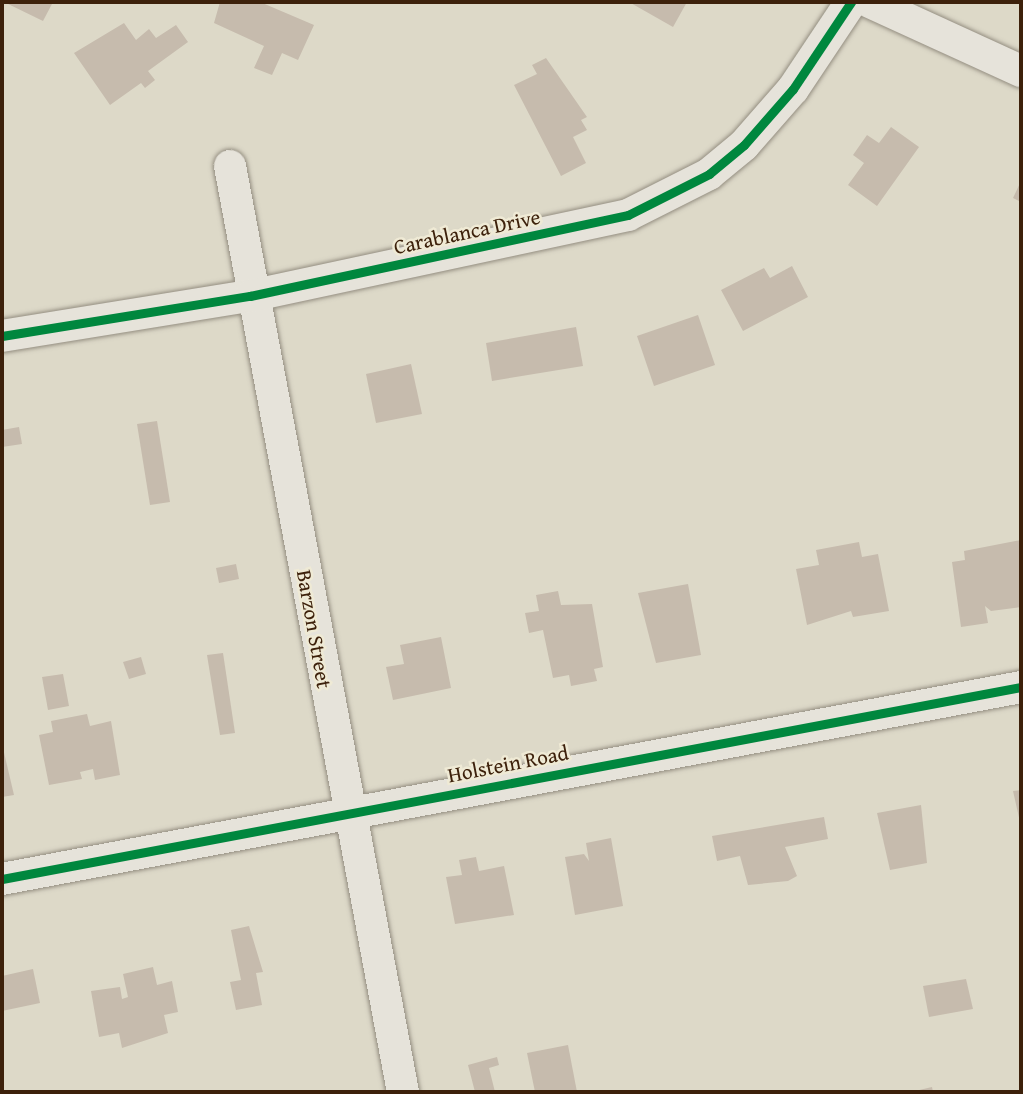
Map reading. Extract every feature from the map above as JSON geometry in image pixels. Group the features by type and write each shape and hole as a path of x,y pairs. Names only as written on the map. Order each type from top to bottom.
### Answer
{"street":[{"name":"Carablanca Drive","path":"2,336 250,296 607,220 670,197 744,145 793,89 851,2"},
{"path":"870,2 1021,71"},
{"name":"Barzon Street","path":"230,166 250,296 346,815 404,1092"},
{"name":"Holstein Road","path":"2,879 1021,687"}],"building":[{"path":"4,2 53,2 43,21"},
{"path":"220,2 260,2 314,25 298,60 282,53 272,75 254,68 264,46 214,23"},
{"path":"629,2 687,2 673,27"},
{"path":"124,23 136,40 149,29 156,38 176,25 188,42 148,71 155,80 145,88 141,83 110,105 74,53"},
{"path":"546,58 587,117 581,120 587,130 573,137 586,163 561,176 514,85 537,74 532,65"},
{"path":"891,127 919,147 877,206 848,185 864,163 853,155 867,135 879,143"},
{"path":"1021,181 1021,202 1013,198"},
{"path":"792,266 808,297 743,331 721,290 764,268 770,278"},
{"path":"698,315 715,365 654,386 637,336"},
{"path":"576,327 583,366 492,381 486,343"},
{"path":"411,364 422,414 376,423 366,374"},
{"path":"157,421 170,502 150,505 137,424"},
{"path":"19,427 22,444 2,447 2,430"},
{"path":"1021,540 1021,607 991,611 985,606 988,623 961,627 952,562 965,560 964,551"},
{"path":"859,542 862,557 878,554 889,611 853,617 851,611 807,625 796,569 819,565 816,550"},
{"path":"236,564 239,579 219,583 216,568"},
{"path":"688,584 701,655 656,663 638,593"},
{"path":"558,591 561,605 592,604 603,667 594,669 597,681 571,686 569,675 553,678 543,630 529,633 525,613 539,611 536,595"},
{"path":"441,637 451,688 393,700 386,667 404,664 400,645"},
{"path":"223,653 235,733 220,735 207,655"},
{"path":"141,657 146,674 129,679 123,662"},
{"path":"63,674 69,706 48,710 42,677"},
{"path":"87,714 90,726 111,721 120,775 95,780 93,769 80,772 82,779 49,785 39,735 53,732 51,721"},
{"path":"2,744 14,795 2,797"},
{"path":"1021,790 1021,822 1020,822 1013,791"},
{"path":"921,805 927,863 890,870 877,813"},
{"path":"824,817 828,839 785,847 797,876 788,881 748,885 740,856 717,861 712,836"},
{"path":"611,838 623,906 575,915 565,857 584,854 589,861 586,843"},
{"path":"476,857 479,871 504,866 514,915 455,924 446,877 462,875 459,860"},
{"path":"249,926 263,972 256,973 262,1005 236,1010 230,982 241,980 231,930"},
{"path":"153,967 157,985 172,981 178,1012 164,1015 168,1033 122,1048 119,1033 99,1037 91,991 120,987 122,999 128,997 123,974"},
{"path":"33,969 40,1003 2,1011 2,976"},
{"path":"966,979 973,1009 929,1017 923,986"},
{"path":"568,1045 577,1092 535,1092 527,1053"},
{"path":"497,1057 499,1065 489,1068 495,1092 475,1092 468,1065"},
{"path":"932,1087 933,1092 915,1092 915,1091"}],"cycle path":[{"path":"2,336 250,296 628,215 709,174 744,145 793,89 851,2"},
{"path":"2,879 1021,687"}]}
